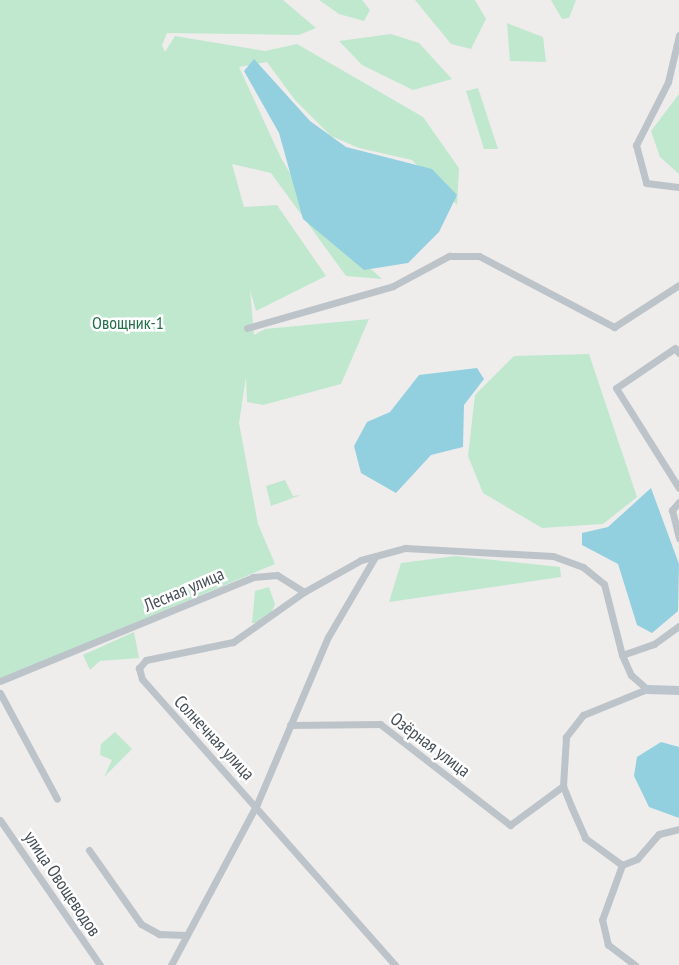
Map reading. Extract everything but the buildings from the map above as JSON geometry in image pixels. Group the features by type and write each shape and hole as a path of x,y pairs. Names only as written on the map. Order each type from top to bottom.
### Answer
{"street":[{"path":"679,35 668,82 636,145 646,183 679,187"},
{"path":"247,328 393,286 449,256 479,256 614,327 679,285"},
{"path":"679,353 675,348 616,388 679,488"},
{"path":"679,502 672,510 679,538"},
{"path":"304,592 375,557 405,548 553,556 583,567 604,584 622,655 631,675 647,689"},
{"path":"171,965 257,804 332,629 375,557"},
{"name":"Лесная улица","path":"0,681 253,577 277,575 304,592"},
{"name":"Солнечная улица","path":"304,592 233,642 146,660 139,668 142,679 197,746 257,804 395,965"},
{"path":"622,655 654,644 679,626"},
{"path":"622,865 585,838 563,786 566,737 583,715 647,689 679,690"},
{"path":"0,693 57,799"},
{"name":"Озёрная улица","path":"290,725 380,724 510,825 563,786"},
{"name":"улица Овощеводов","path":"0,820 100,965"},
{"path":"622,865 637,859 659,834 679,829"},
{"path":"89,850 141,924 159,934 186,935"},
{"path":"622,865 601,931 608,945 635,965"}],"green space":[{"name":"Овощник-1","path":"0,0 283,0 316,28 299,35 167,33 162,45 165,52 175,36 265,51 297,44 423,117 459,168 457,205 412,160 359,148 331,136 295,100 267,62 239,67 281,158 319,222 382,279 346,276 271,173 232,164 244,207 277,205 326,276 256,311 250,290 254,335 265,329 369,319 341,384 263,405 247,402 246,377 239,423 258,524 275,564 0,680"},
{"path":"319,0 362,0 370,10 364,21 339,14"},
{"path":"415,0 475,0 486,19 471,49 451,44"},
{"path":"551,0 576,0 569,18 562,19"},
{"path":"507,23 543,37 546,62 510,61"},
{"path":"391,34 419,43 452,79 413,90 362,65 339,41"},
{"path":"478,88 498,149 484,149 466,91"},
{"path":"679,94 679,174 660,157 651,131"},
{"path":"589,354 637,497 603,524 542,528 483,493 468,456 475,395 514,356"},
{"path":"285,480 293,496 301,495 271,506 266,486"},
{"path":"456,556 560,567 561,577 389,602 401,563"},
{"path":"269,587 275,604 267,623 252,623 255,591"},
{"path":"134,632 139,658 100,661 90,670 83,655"},
{"path":"115,732 132,749 104,777 112,760 100,755 101,744"}],"water":[{"path":"254,59 310,121 346,147 432,169 457,195 439,232 408,263 364,270 303,219 279,133 244,71"},
{"path":"477,368 484,379 464,405 463,447 431,455 396,493 361,473 354,446 367,422 390,412 419,375"},
{"path":"651,488 679,564 678,611 652,633 637,625 618,564 582,545 582,533 608,527"},
{"path":"661,742 679,747 679,818 649,807 634,776 637,757"}]}
